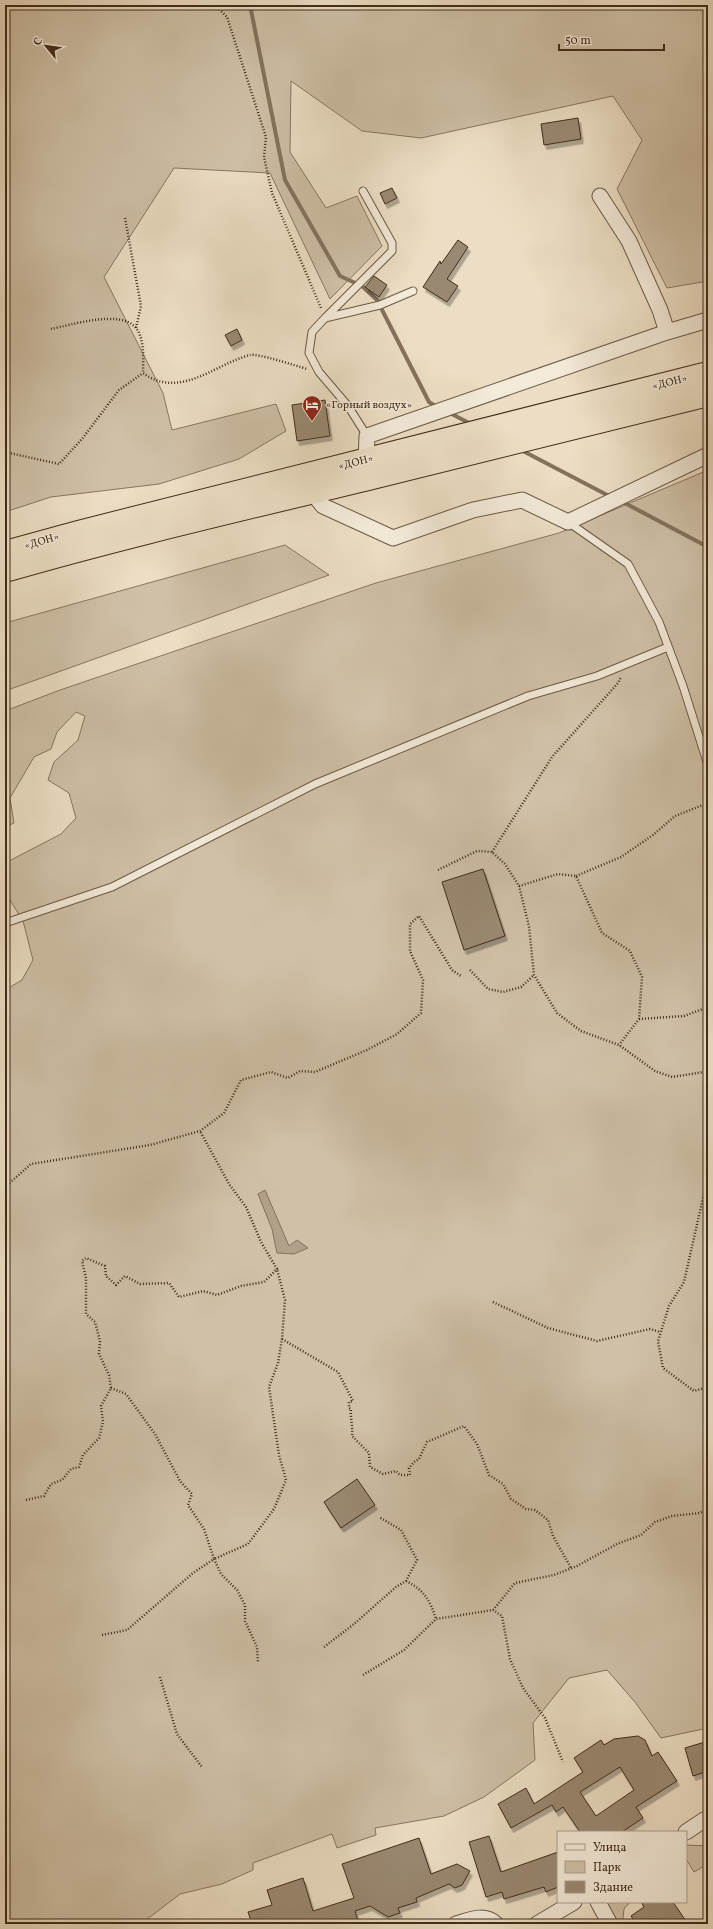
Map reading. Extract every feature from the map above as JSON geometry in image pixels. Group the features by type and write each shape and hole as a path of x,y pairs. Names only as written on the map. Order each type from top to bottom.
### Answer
{"highway":[{"name":"«ДОН»","path":"5,552 78,532 708,373"},
{"name":"«ДОН»","path":"5,571 80,549 311,491 370,479 708,395"}],"street":[{"path":"600,196 630,241 660,310 667,332"},
{"path":"366,460 367,436 667,332 708,320"},
{"path":"311,491 323,506 393,538 473,510 522,500 568,522 708,455"},
{"path":"687,1831 704,1820 708,1820"},
{"path":"537,1924 572,1903"},
{"path":"599,1903 610,1924"},
{"path":"456,1924 484,1917 491,1919 496,1924"}],"lane":[{"path":"364,191 392,243 392,251 312,332 309,353 319,372 348,406 367,436"},
{"path":"325,318 380,305 413,292"},
{"path":"568,522 628,564 659,622 683,686 708,765"},
{"path":"5,924 112,887 316,784 528,696 597,676 668,647"}],"path":[{"path":"215,5 227,17 266,137 264,157 272,193 325,318"},
{"path":"124,218 141,306 136,328 142,343 144,373 151,379 165,384 193,379 251,354 319,372"},
{"path":"52,329 101,319 125,321 136,328"},
{"path":"5,452 59,464 82,439 119,390 144,373"},
{"path":"492,852 552,757 618,684 630,662"},
{"path":"519,886 558,874 576,876 621,857 653,835 675,816 708,803"},
{"path":"438,870 477,851 492,852 505,864 519,886 529,926 534,975 557,1013 581,1031 619,1045 655,1071 672,1077 704,1072 708,1074"},
{"path":"576,876 602,933 630,951 642,977 639,1019 619,1045"},
{"path":"5,1186 31,1164 150,1145 200,1131 224,1113 241,1080 271,1072 288,1078 300,1071 315,1072 367,1050 397,1034 421,1013 423,980 410,951 410,924 419,916 452,970 461,976"},
{"path":"470,970 488,989 503,992 521,987 534,975"},
{"path":"639,1019 684,1016 708,1007"},
{"path":"102,1634 127,1630 193,1573 214,1559 248,1544 274,1509 286,1480 279,1455 269,1388 278,1363 282,1339 285,1300 277,1269 261,1242 246,1207 229,1184 200,1131"},
{"path":"708,1188 705,1189 684,1282 669,1306 658,1341 663,1368 694,1391 708,1387"},
{"path":"26,1500 44,1496 51,1484 62,1480 71,1469 78,1466 83,1455 99,1438 103,1422 101,1406 111,1388 109,1375 99,1354 100,1341 95,1322 86,1314 86,1278 82,1261 86,1258 105,1266 106,1276 116,1285 125,1276 140,1284 169,1282 179,1297 202,1291 217,1296 241,1286 264,1282 277,1269"},
{"path":"493,1302 548,1328 597,1342 650,1329 660,1332"},
{"path":"282,1339 338,1372 353,1401 349,1402 351,1417 354,1424 352,1436 369,1453 370,1467 383,1474 396,1471 400,1475 410,1475 409,1468 414,1462 420,1460 427,1442 464,1426 477,1444 489,1475 503,1484 511,1499 526,1509 535,1510 548,1520 553,1536 571,1568"},
{"path":"111,1388 126,1394 155,1434 180,1481 192,1494 188,1505 204,1529 214,1559 221,1574 237,1590 245,1605 245,1621 257,1647 258,1664"},
{"path":"492,1610 515,1583 554,1575 571,1568 617,1544 641,1535 655,1522 672,1516 700,1513 708,1508"},
{"path":"324,1647 354,1624 396,1587 406,1581 417,1560 401,1530 379,1517"},
{"path":"406,1581 420,1588 432,1606 436,1618"},
{"path":"363,1675 404,1650 436,1618 492,1610 502,1616 510,1659 523,1688 545,1718 563,1762"},
{"path":"160,1676 177,1734 202,1767"}],"green space":[{"path":"5,5 708,5 708,281 667,288 617,189 642,140 613,96 421,138 362,131 291,81 290,152 326,208 357,196 382,246 330,299 270,173 174,168 104,277 163,393 172,430 276,404 286,431 239,459 159,484 51,497 5,512"},
{"path":"708,470 708,1728 661,1738 635,1702 607,1670 569,1678 533,1723 535,1760 484,1797 444,1816 375,1828 376,1835 337,1848 332,1834 253,1863 253,1870 222,1884 180,1894 141,1924 5,1924 5,990 22,980 33,960 23,921 8,897 5,895 5,869 9,861 61,834 76,818 69,793 48,780 54,762 78,740 85,716 76,712 57,732 51,749 34,757 10,798 14,823 5,827 5,711 60,690 376,583 559,533"},
{"path":"285,545 329,575 5,691 5,623"},
{"path":"687,1845 708,1846 708,1864 694,1872 687,1861"},
{"path":"606,1903 629,1903 624,1909 623,1918 628,1924 614,1924 604,1908"}],"shaded area":[{"path":"265,1190 289,1246 297,1240 308,1248 294,1254 277,1253 272,1229 258,1194"}],"building":[{"path":"578,118 581,139 544,145 541,124"},
{"path":"392,188 397,198 385,204 380,193"},
{"path":"458,240 468,247 447,279 458,286 447,302 423,287 440,261 441,264"},
{"path":"374,276 387,285 379,297 365,287"},
{"path":"237,329 242,340 231,346 225,335"},
{"path":"325,400 330,436 297,441 292,405"},
{"path":"483,869 505,936 464,950 442,882"},
{"path":"357,1479 375,1505 341,1528 324,1502"},
{"path":"638,1736 645,1740 652,1756 658,1752 677,1781 636,1807 643,1818 624,1831 579,1831 563,1807 556,1812 552,1805 511,1828 498,1804 526,1788 534,1804 583,1772 574,1758 601,1740 604,1745 614,1739","holes":["620,1767 634,1790 596,1816 580,1792"]},
{"path":"708,1741 708,1771 693,1776 685,1748"},
{"path":"489,1836 501,1872 557,1852 557,1887 546,1892 544,1887 504,1899 502,1892 486,1897 469,1842"},
{"path":"419,1838 431,1874 457,1864 470,1871 462,1885 455,1888 449,1884 416,1898 417,1902 398,1908 400,1913 388,1917 370,1906 355,1911 359,1924 252,1924 248,1912 272,1905 267,1890 303,1878 313,1911 354,1898 342,1864"},
{"path":"642,1903 674,1903 688,1924 655,1924 652,1919 645,1924 636,1924 631,1916 644,1907"}],"waterway":[{"path":"250,5 285,180 340,276 362,286 377,300 429,402 437,407"},
{"path":"448,412 471,424"},
{"path":"521,450 611,497"},
{"path":"621,501 708,547"}],"place":[{"name":"«Горный воздух»","path":"312,422"}]}
